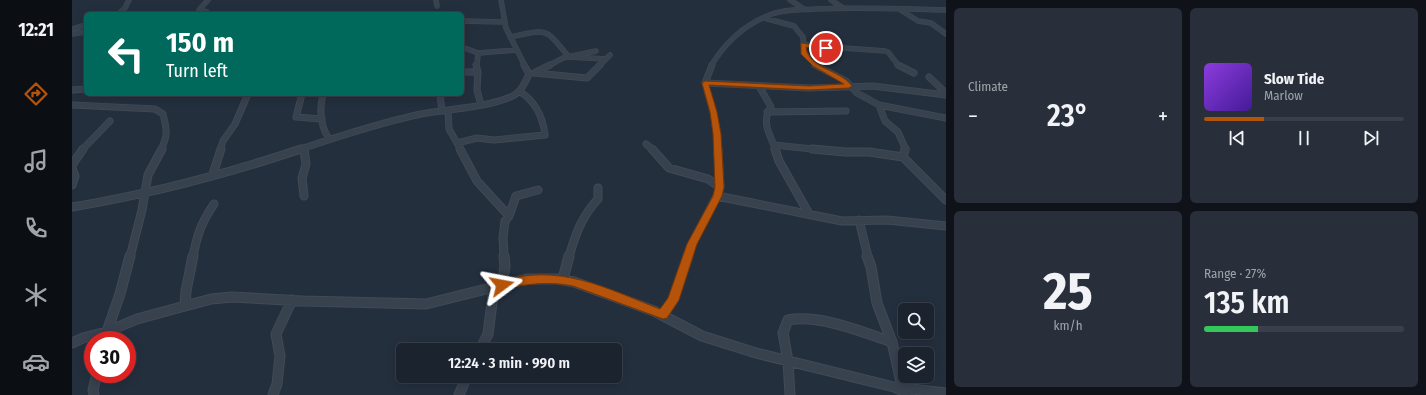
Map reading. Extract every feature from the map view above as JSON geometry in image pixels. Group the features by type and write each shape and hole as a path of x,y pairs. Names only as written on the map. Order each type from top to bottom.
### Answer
{"street":[{"path":"120,12 125,8 129,0"},
{"path":"201,12 199,10 208,0"},
{"path":"436,0 437,6"},
{"path":"501,0 503,6 502,14 510,37 531,73"},
{"path":"790,0 804,9"},
{"path":"831,0 843,8"},
{"path":"663,314 673,300 692,244 717,196 720,187 717,134 705,83 711,66 720,51 731,38 742,29 781,11 843,8 946,10"},
{"path":"898,9 918,21 931,23 946,34"},
{"path":"764,18 794,26 801,33 804,54 815,65 846,81 849,86 866,99 879,105 946,118"},
{"path":"464,21 504,22"},
{"path":"72,29 84,26"},
{"path":"72,34 84,32"},
{"path":"510,37 537,32 546,32 552,36 569,57"},
{"path":"803,44 835,49 844,48 888,52 894,62 914,73"},
{"path":"464,48 478,53 517,50"},
{"path":"569,57 571,55 596,51"},
{"path":"478,53 476,63 478,72 477,90 481,105"},
{"path":"72,207 145,193 264,161 366,127 445,110 481,105 504,99 519,91 531,73 544,69 560,59 569,57 608,57 587,78 531,73"},
{"path":"464,72 478,72"},
{"path":"929,77 946,94"},
{"path":"705,83 809,88 882,86 946,94"},
{"path":"759,86 771,107 766,112 765,124 779,161 809,214"},
{"path":"72,90 84,89"},
{"path":"456,143 477,138 494,140 545,135 540,112 526,95 519,91"},
{"path":"213,174 223,140 235,124 247,96"},
{"path":"301,96 296,116 322,119"},
{"path":"322,96 320,104 320,116 329,139"},
{"path":"441,96 449,128 477,181 509,216"},
{"path":"72,105 143,108 160,111 163,114 167,129 167,136 148,175 142,210 120,294 107,331"},
{"path":"879,105 885,121 890,127 898,132 906,150 903,157"},
{"path":"766,112 846,111"},
{"path":"72,185 75,172 72,167 74,161 110,121"},
{"path":"646,144 669,168 708,179 720,187"},
{"path":"774,145 845,152 870,152 903,157 946,200"},
{"path":"304,148 306,164 302,178 304,196"},
{"path":"563,279 578,229 590,207 598,200 598,188"},
{"path":"484,343 488,334 498,286 505,266 503,237 505,221 509,216 516,196 538,190"},
{"path":"717,196 842,221 893,220 946,226"},
{"path":"185,305 186,291 190,277 197,235 207,214 214,204"},
{"path":"859,220 865,250 871,267 877,303 892,342 904,392"},
{"path":"112,331 122,324 185,305 211,299 232,297 426,304 527,279 563,279 663,314 702,336 788,361 894,387 904,392 946,393"},
{"path":"273,395 280,356 276,334 292,300"},
{"path":"790,395 788,361 783,333 788,320 794,317 820,321 892,342"},
{"path":"72,343 84,338"},
{"path":"94,395 96,383"},
{"path":"459,395 464,383"}],"route":[{"path":"502,285 527,279 563,279 663,314 673,300 692,244 717,196 720,187 717,134 705,83 809,88 849,86 846,81 815,65 804,54 803,44 826,48"}]}
